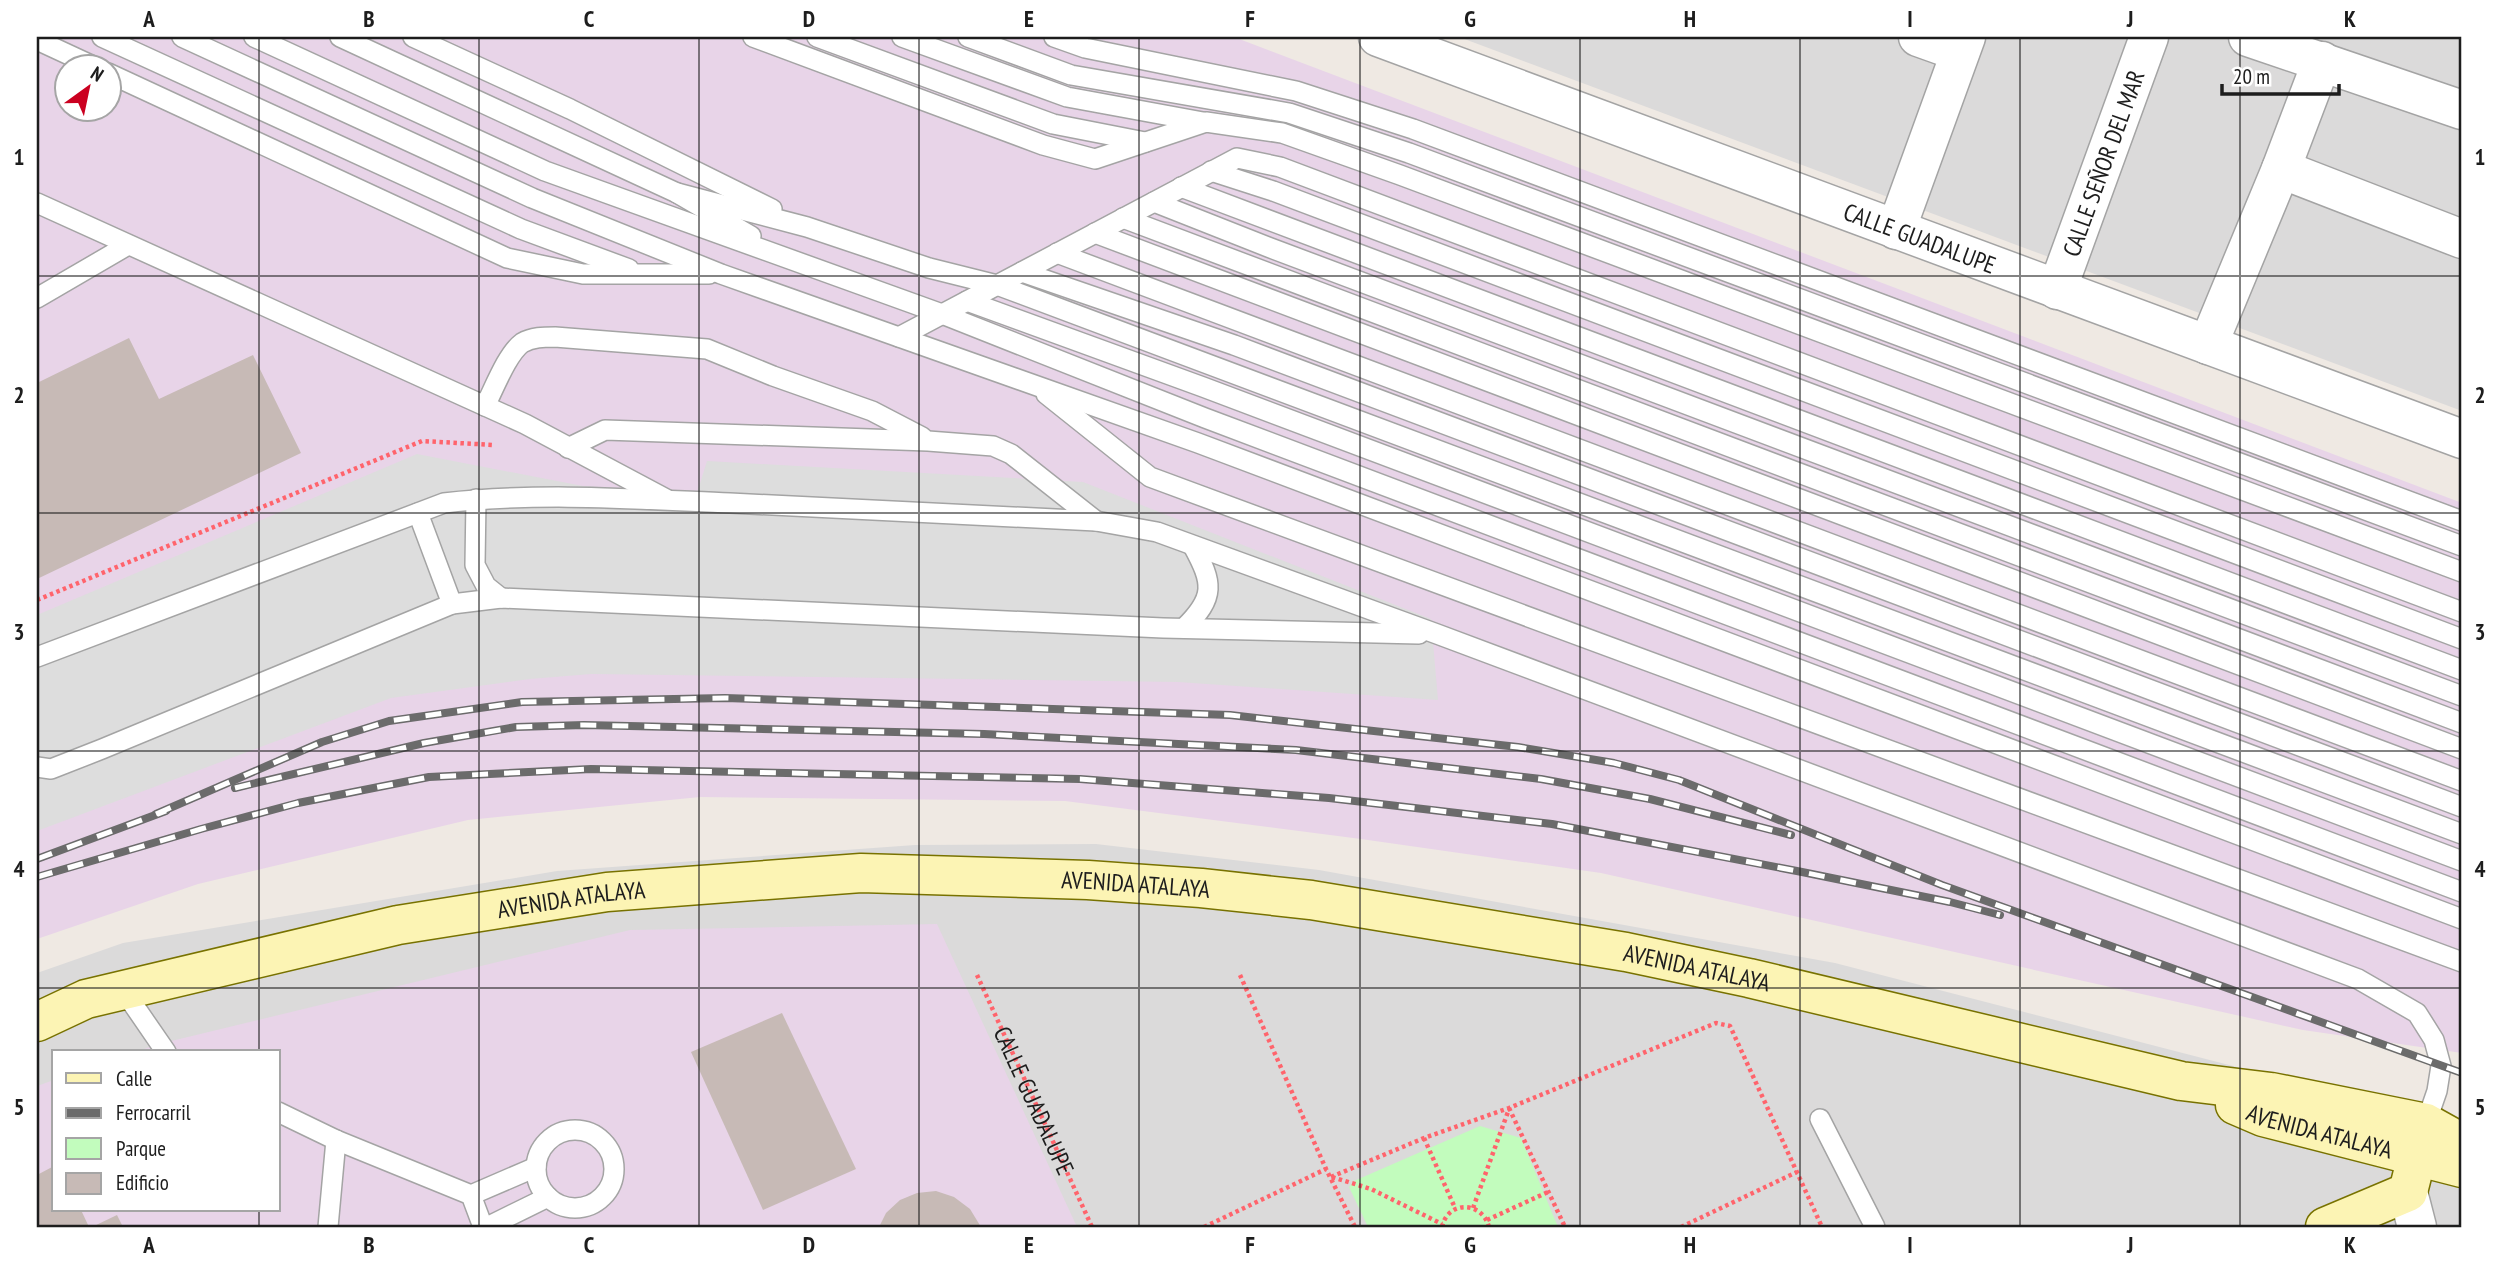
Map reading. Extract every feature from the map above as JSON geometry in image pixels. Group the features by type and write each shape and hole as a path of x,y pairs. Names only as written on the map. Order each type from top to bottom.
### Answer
{"main road":[{"name":"AVENIDA ATALAYA","path":"37,1002 86,999 124,991 398,925 607,892 861,873 1088,880 1201,888 1311,900 1626,952 1749,978 2180,1081 2263,1117 2426,1166 2462,1168"},
{"name":"AVENIDA ATALAYA","path":"37,1022 86,999"},
{"name":"AVENIDA ATALAYA","path":"2426,1166 2462,1143"},
{"path":"2325,1227 2426,1166"}],"street":[{"name":"CALLE GUADALUPE","path":"1378,37 2462,439"},
{"path":"1896,230 1963,45 1918,37"},
{"name":"CALLE SEÑOR DEL MAR","path":"2057,290 2149,37"},
{"path":"2248,37 2462,110"},
{"path":"2208,345 2281,169 2322,61"},
{"path":"2281,169 2462,239"}],"lane":[{"path":"102,37 520,229 643,274"},
{"path":"182,37 532,198 721,274 1211,448 2462,919"},
{"path":"254,37 545,171 942,314 1218,423 2462,892"},
{"path":"340,37 677,193 794,261"},
{"path":"413,37 570,109 807,227"},
{"path":"753,37 1043,145 1095,159 1206,122"},
{"path":"817,37 1053,124 1147,142"},
{"path":"902,37 1067,97 1282,133 2462,572"},
{"path":"968,37 1071,75 1289,113 1409,153 2462,546"},
{"path":"1054,37 1085,48 1296,91 1413,129 2462,521"},
{"path":"37,40 63,52"},
{"path":"122,80 507,258 583,274 721,274"},
{"path":"899,337 1237,158 1280,167 2462,612"},
{"path":"1211,171 1273,191 2462,639"},
{"path":"1181,187 2462,670"},
{"path":"677,193 807,227 929,268 997,285 2462,834"},
{"path":"1154,202 2462,696"},
{"path":"37,203 485,406 669,500"},
{"path":"1123,218 2462,723"},
{"path":"1095,233 2462,749"},
{"path":"37,298 128,245"},
{"path":"1057,253 2462,781"},
{"path":"1022,272 1234,345 2462,807"},
{"path":"967,301 2462,861"},
{"path":"485,406 512,354 522,343 537,337 707,349 872,411 928,441"},
{"path":"1034,384 1150,477 2462,961"},
{"path":"568,448 605,430 928,441 993,446 1011,454 1096,521"},
{"path":"37,657 444,503 476,499 504,497 669,500 1096,521 1157,532 2358,979 2417,1013 2434,1040 2441,1066 2426,1166"},
{"path":"476,499 475,565 486,586 501,598"},
{"path":"418,513 452,604"},
{"path":"1185,628 1202,611 1209,590 1205,568 1194,545"},
{"path":"37,767 51,769 103,749 452,604 501,598 1185,628 1437,634"},
{"path":"124,991 165,1050"},
{"path":"280,1113 336,1140 471,1195 485,1227 548,1197"},
{"path":"1820,1119 1875,1227"},
{"path":"569,1130 586,1131 602,1140 612,1155 615,1172 609,1189 597,1202 581,1208 563,1206 548,1197 538,1183 536,1167 540,1150 552,1137 569,1130"},
{"path":"328,1227 336,1140"},
{"path":"471,1195 536,1167"}],"path":[{"path":"37,600 422,441 497,445"},
{"name":"CALLE GUADALUPE","path":"977,975 1092,1227"},
{"path":"1240,975 1326,1169 1355,1227"},
{"path":"1331,1177 1716,1023 1730,1026 1822,1227"},
{"path":"1509,1108 1565,1227"},
{"path":"1474,1208 1509,1108"},
{"path":"1424,1138 1455,1209"},
{"path":"1204,1227 1326,1169"},
{"path":"1681,1227 1797,1172"},
{"path":"1331,1177 1371,1189 1442,1226 1444,1218 1455,1209 1467,1206 1474,1208 1488,1220 1489,1227"},
{"path":"1488,1220 1548,1192"}],"shaded area":[{"path":"37,37 1234,37 2462,503 2462,1053 2303,1030 1601,873 1065,801 700,797 468,820 198,884 37,939"},
{"path":"1459,37 2462,37 2462,411"},
{"path":"417,454 583,486 697,493 707,461 1083,482 1431,619 1438,700 1178,682 591,674 530,679 391,698 37,831 37,615"},
{"path":"1096,844 1319,870 1835,963 2462,1127 2462,1227 37,1227 37,973 123,943 557,871 915,845"},
{"path":"937,924 1077,1227 37,1227 37,1086 52,1081 52,1212 280,1212 280,1050 141,1050 630,930"}],"green space":[{"path":"1480,1126 1521,1138 1558,1227 1368,1227 1349,1187 1354,1181"}],"building":[{"path":"129,338 159,399 253,355 301,453 37,579 37,383"},
{"path":"782,1013 856,1169 763,1210 691,1052"},
{"path":"52,1167 52,1212 82,1212 89,1227 37,1227 37,1175"},
{"path":"936,1191 954,1197 970,1209 981,1227 879,1227 886,1213 900,1200 917,1193"},
{"path":"117,1215 123,1227 92,1227"}],"railway":[{"path":"156,814 322,742 389,721 522,702 725,698 1230,715 1518,747 1614,763 1679,780 1942,885 2462,1073"},
{"path":"235,788 424,743 516,727 584,725 984,734 1296,750 1541,779 1650,799 1791,835"},
{"path":"37,877 298,803 429,777 591,769 1080,779 1329,798 1552,824 1950,902 2000,915"},
{"path":"37,859 166,811"}]}
